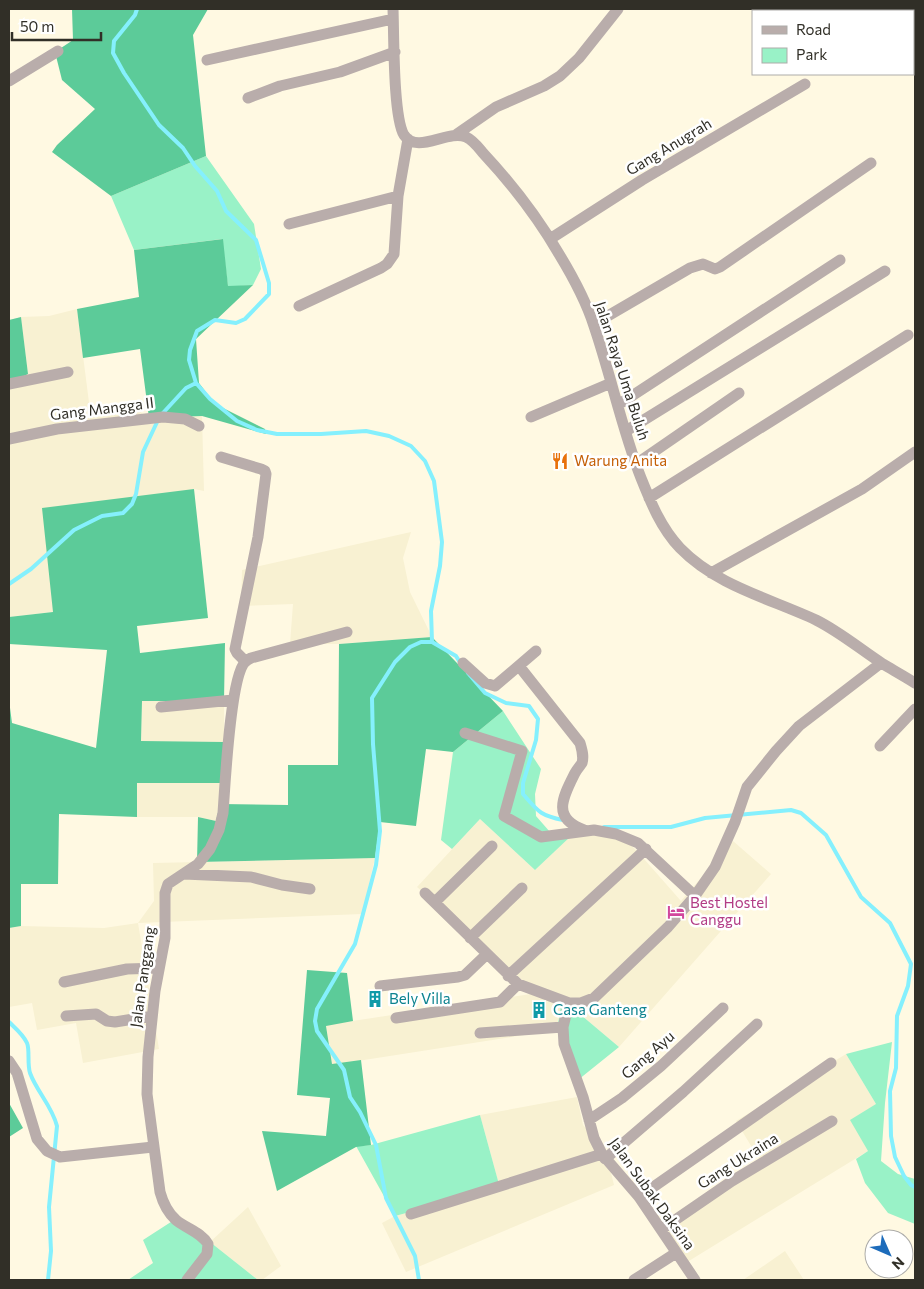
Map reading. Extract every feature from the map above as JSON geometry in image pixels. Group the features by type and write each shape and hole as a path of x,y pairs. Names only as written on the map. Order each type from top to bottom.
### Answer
{"street":[{"path":"207,60 393,14 399,120 404,135 408,139 415,143 422,143 457,134 496,107 544,86 560,76 579,58 618,9"},
{"path":"9,81 58,52"},
{"path":"248,98 280,86 340,72 395,52"},
{"name":"Gang Anugrah","path":"550,239 642,180 805,84"},
{"name":"Jalan Raya Uma Buluh","path":"457,134 471,140 493,164 550,239 578,287 594,324 636,464 649,498 666,532 692,560 711,573 751,594 816,620 838,632 881,663 915,683"},
{"path":"299,306 387,264 391,259 395,246 398,196 408,139"},
{"path":"594,324 690,268 703,264 714,269 720,267 871,163"},
{"path":"289,224 398,196"},
{"path":"618,404 840,260"},
{"path":"626,431 885,271"},
{"path":"649,498 908,335"},
{"path":"9,384 68,372"},
{"path":"531,417 611,383"},
{"path":"636,464 739,392"},
{"name":"Gang Mangga II","path":"9,440 57,429 163,417 185,418 199,426"},
{"path":"711,573 862,489 915,452"},
{"path":"221,457 261,468 266,474 258,537 235,649 237,653 245,661 347,632"},
{"path":"463,663 485,683 495,686 536,651"},
{"name":"Jalan Panggang","path":"187,1280 207,1254 208,1244 200,1235 176,1220 164,1204 160,1192 147,1094 148,1057 152,1016 165,938 165,893 168,884 198,864 210,849 219,830 223,813 233,700 245,661"},
{"path":"425,894 518,984 569,1004 581,1003 594,998 668,927 695,896 715,866 735,822 747,787 776,750 799,726 881,663"},
{"path":"519,666 580,744 583,754 582,763 563,798 563,814 574,826 584,830 616,834 638,842 695,896"},
{"path":"160,707 233,700"},
{"path":"880,746 915,709"},
{"path":"464,733 522,751 504,816 541,837 584,830"},
{"path":"435,902 492,846"},
{"path":"508,976 646,849"},
{"path":"184,874 251,877 282,885 310,889"},
{"path":"470,938 522,888"},
{"path":"380,986 448,980 465,974 487,954"},
{"path":"64,982 127,970 160,968"},
{"path":"396,1018 500,1002 518,984"},
{"name":"Jalan Subak Daksina","path":"569,1004 563,1026 564,1044 583,1097 594,1138 604,1156 639,1197 662,1229 695,1280"},
{"name":"Gang Ayu","path":"588,1120 622,1098 661,1066 723,1008"},
{"path":"66,1016 96,1014 107,1021 115,1022 152,1016"},
{"path":"411,1214 604,1156 683,1092 757,1024"},
{"path":"480,1033 563,1026"},
{"path":"9,1061 17,1073 37,1139 47,1151 60,1157 153,1146"},
{"path":"639,1197 830,1063"},
{"name":"Gang Ukraina","path":"662,1229 732,1182 832,1121"},
{"path":"634,1280 676,1253"}],"shaded area":[{"path":"77,309 91,418 131,406 149,418 202,416 204,491 194,489 53,612 9,617 9,384 28,374 21,317 49,316"},
{"path":"411,532 403,558 410,592 432,637 339,644 290,644 293,604 241,606 242,570"},
{"path":"142,701 224,701 224,742 141,742"},
{"path":"137,783 225,783 216,821 198,817 137,817"},
{"path":"480,819 535,870 574,833 612,828 637,851 681,901 733,841 771,874 619,1047 581,1015 561,1005 557,1030 332,1065 326,1025 537,993 417,887"},
{"path":"375,858 362,914 138,923 154,901 153,863"},
{"path":"138,923 159,1049 83,1063 76,1023 37,1030 32,1003 9,1007 9,928 21,926 104,928"},
{"path":"846,1054 876,1104 868,1151 684,1264 664,1221 762,1164 736,1121"},
{"path":"577,1097 583,1125 605,1149 614,1185 406,1272 382,1223 395,1216 500,1188 480,1115"},
{"path":"248,1207 281,1266 262,1280 258,1280 210,1242"},
{"path":"785,1251 804,1280 743,1280"}],"green space":[{"path":"72,9 208,9 193,35 206,156 111,196 52,152 95,109 62,80 55,52 73,40"},
{"path":"206,156 254,224 261,269 253,285 228,287 222,239 134,250 111,196"},
{"path":"223,239 228,286 253,285 196,339 199,383 215,404 265,429 266,434 202,416 149,418 140,349 83,358 77,309 139,297 134,250"},
{"path":"21,317 28,374 9,384 9,320"},
{"path":"194,489 208,618 137,626 140,653 225,643 224,701 142,701 141,741 224,742 225,783 137,783 137,817 59,814 58,884 21,884 21,926 9,928 9,700 12,723 96,748 107,650 9,644 9,617 53,612 42,508"},
{"path":"432,637 503,711 453,752 426,749 416,826 380,822 375,858 197,862 198,817 216,821 220,804 288,805 288,765 338,765 339,644"},
{"path":"503,711 541,769 535,794 536,816 550,832 571,836 535,870 480,819 452,849 441,840 453,752"},
{"path":"307,970 347,973 353,1021 326,1026 332,1064 361,1060 371,1145 356,1147 277,1191 262,1131 326,1136 330,1098 297,1095"},
{"path":"561,1005 581,1015 619,1047 573,1084 557,1030"},
{"path":"892,1042 881,1161 898,1174 915,1179 915,1224 888,1213 865,1183 856,1159 868,1151 850,1120 876,1104 846,1054"},
{"path":"9,1103 23,1128 9,1137"},
{"path":"480,1115 500,1188 395,1216 356,1146 371,1145"},
{"path":"174,1220 210,1242 258,1280 128,1280 153,1263 143,1240"}],"waterway":[{"path":"137,9 135,15 114,41 113,53 159,125 183,148 195,166 217,191 226,211 256,240 269,283 269,294 245,319 236,323 215,320 197,331 190,350 189,360 196,383 210,399 237,421 257,430 277,434 366,431 389,436 411,446 425,461 434,481 442,542 440,566 431,611 432,642 456,656 461,664"},
{"path":"162,414 186,388 196,383"},
{"path":"9,584 31,569 74,530 102,516 123,513 132,504 136,494 143,452 158,420"},
{"path":"419,1280 415,1256 386,1198 376,1145 360,1112 350,1097 344,1070 317,1031 315,1021 317,1009 355,944 376,865 380,831 373,744 372,698 395,662 410,647 421,642 432,642"},
{"path":"468,673 485,693 506,703 529,706 538,719 536,740 523,783 523,794 540,812 563,820"},
{"path":"604,827 671,827 705,818 791,810 801,813 826,835 861,897 890,923 911,964 908,986 897,1016 896,1068 890,1091 891,1136 895,1157 904,1176 915,1187"},
{"path":"9,1022 27,1043 30,1073 52,1112 57,1126 49,1207 51,1251 48,1280"}],"place":[{"name":"Warung Anita","path":"560,461"},
{"name":"Best Hostel Canggu","path":"676,912"},
{"name":"Bely Villa","path":"375,999"},
{"name":"Casa Ganteng","path":"539,1010"}]}
